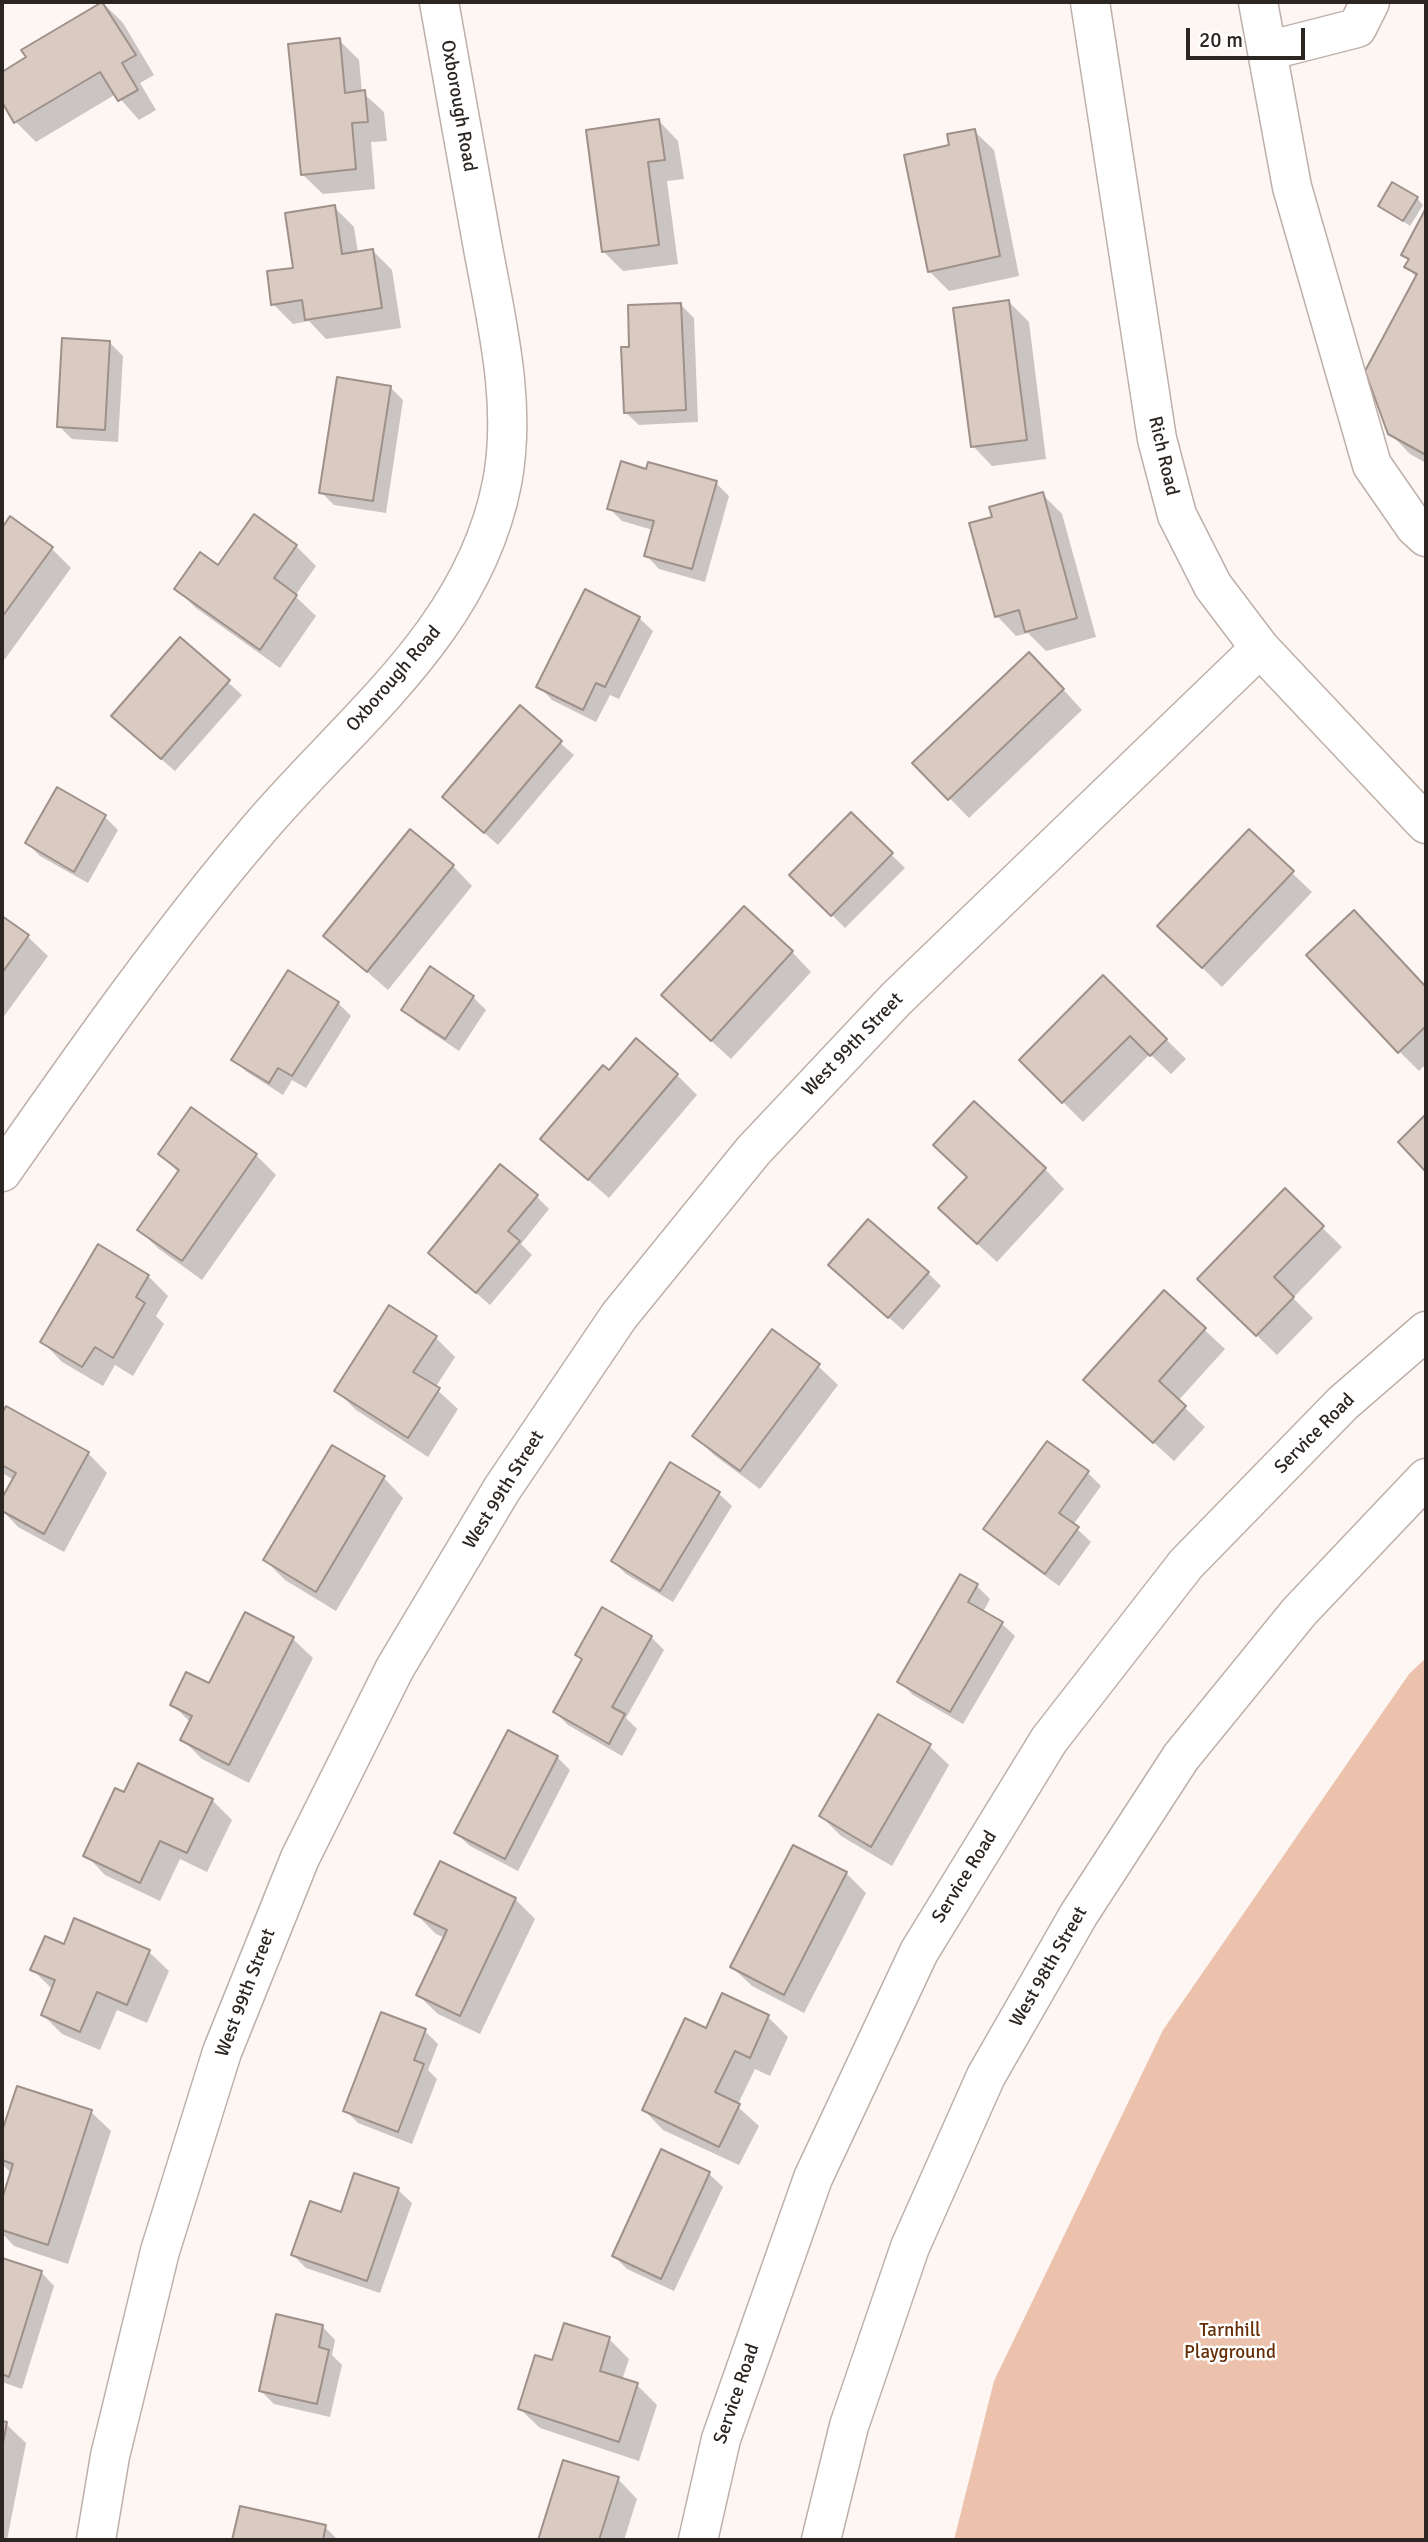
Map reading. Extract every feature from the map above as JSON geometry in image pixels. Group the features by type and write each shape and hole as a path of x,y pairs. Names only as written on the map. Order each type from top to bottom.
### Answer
{"street":[{"name":"Oxborough Road","path":"2,1172 117,1008 257,830 411,664 452,609 484,549 503,481 508,414 501,346 439,2"},
{"name":"Rich Road","path":"1090,2 1157,439 1177,514 1213,586 1260,648 1426,824"},
{"path":"1258,2 1292,187 1372,466 1415,527 1426,537"},
{"path":"1267,51 1357,28 1370,2"},
{"name":"West 99th Street","path":"96,2540 110,2456 160,2250 222,2052 300,1858 395,1668 502,1489 619,1316 753,1151 896,999 1260,648"},
{"name":"Service Road","path":"698,2540 721,2439 813,2178 919,1952 1049,1740 1186,1564 1343,1404 1426,1331"},
{"name":"West 98th Street","path":"821,2540 849,2426 910,2247 986,2076 1065,1937 1181,1757 1299,1612 1426,1479"}],"green space":[{"name":"Tarnhill Playground","path":"1426,1658 1426,2540 954,2540 994,2381 1163,2030 1409,1674"}],"building":[{"path":"102,2 136,55 122,63 138,90 118,101 100,72 14,123 2,102 2,72 26,57 21,50"},
{"path":"340,38 345,93 365,90 368,122 352,123 356,169 301,175 288,44"},
{"path":"659,119 665,160 648,162 659,245 602,252 586,130"},
{"path":"975,129 1000,256 928,272 904,155 949,145 947,134"},
{"path":"1392,182 1418,197 1403,221 1378,206"},
{"path":"335,205 342,254 373,249 382,308 305,320 302,300 271,305 267,271 293,268 285,213"},
{"path":"1426,208 1426,455 1388,434 1365,371 1417,274 1404,267 1409,259 1401,255"},
{"path":"1009,300 1027,440 971,447 953,308"},
{"path":"681,303 686,410 624,413 621,347 629,347 628,305"},
{"path":"62,338 110,341 105,430 57,427"},
{"path":"337,377 391,386 373,501 319,493"},
{"path":"621,461 646,469 648,462 717,481 692,569 644,556 654,521 607,509"},
{"path":"1043,492 1077,618 1025,632 1019,610 995,617 969,523 992,517 989,507"},
{"path":"254,514 297,545 274,578 297,595 260,650 174,589 200,552 218,565"},
{"path":"10,516 53,547 2,617 2,528"},
{"path":"585,589 640,617 605,687 596,683 583,710 536,687"},
{"path":"180,637 230,680 161,759 111,716"},
{"path":"1029,652 1064,689 948,800 912,763"},
{"path":"520,705 562,741 484,833 442,797"},
{"path":"57,787 106,815 74,872 25,843"},
{"path":"851,812 893,853 831,916 789,875"},
{"path":"410,829 454,865 367,972 323,936"},
{"path":"1249,829 1294,871 1202,968 1157,926"},
{"path":"744,906 793,951 711,1041 661,995"},
{"path":"1354,910 1426,987 1426,1026 1398,1053 1306,955"},
{"path":"2,916 29,935 2,973"},
{"path":"430,966 474,996 445,1039 401,1010"},
{"path":"288,970 339,1002 292,1076 278,1068 269,1083 231,1060"},
{"path":"1103,975 1167,1039 1150,1056 1130,1036 1062,1103 1019,1060"},
{"path":"636,1038 678,1074 588,1180 540,1139 603,1065 609,1070"},
{"path":"974,1101 1046,1168 977,1244 938,1208 967,1177 933,1145"},
{"path":"191,1107 257,1154 182,1261 137,1230 179,1170 158,1154"},
{"path":"1426,1114 1426,1172 1398,1142"},
{"path":"500,1164 538,1195 508,1231 520,1241 476,1293 428,1253"},
{"path":"1285,1188 1324,1226 1274,1277 1294,1297 1256,1336 1197,1279"},
{"path":"868,1219 929,1272 888,1318 828,1265"},
{"path":"98,1244 149,1275 136,1297 145,1303 113,1358 95,1347 82,1367 40,1342"},
{"path":"1164,1290 1206,1328 1159,1381 1186,1406 1153,1443 1083,1380"},
{"path":"389,1305 437,1336 413,1372 440,1388 408,1438 334,1391"},
{"path":"772,1329 820,1364 740,1471 692,1436"},
{"path":"6,1406 89,1452 44,1534 2,1511 2,1498 16,1473 2,1465 2,1413"},
{"path":"1047,1441 1089,1471 1059,1513 1079,1527 1045,1574 983,1529"},
{"path":"332,1445 385,1476 316,1592 263,1560"},
{"path":"670,1462 720,1492 660,1591 611,1561"},
{"path":"960,1574 978,1584 968,1602 1003,1622 950,1712 897,1682"},
{"path":"602,1607 652,1636 612,1707 625,1714 609,1744 553,1712 582,1659 575,1655"},
{"path":"245,1612 294,1637 229,1765 180,1740 192,1716 170,1705 186,1672 209,1683"},
{"path":"878,1714 931,1744 871,1847 819,1816"},
{"path":"508,1730 558,1756 505,1859 454,1833"},
{"path":"138,1763 213,1799 187,1853 160,1841 140,1883 83,1856 115,1788 124,1792"},
{"path":"793,1845 847,1872 784,1995 730,1967"},
{"path":"440,1861 516,1898 460,2016 416,1995 447,1930 414,1914"},
{"path":"74,1918 150,1950 127,2005 97,1992 80,2032 41,2015 55,1980 30,1970 45,1936 64,1944"},
{"path":"722,1993 769,2015 750,2058 735,2051 715,2092 740,2104 719,2147 642,2110 685,2018 706,2028"},
{"path":"381,2012 426,2029 414,2060 424,2064 398,2132 343,2111"},
{"path":"17,2086 92,2110 48,2245 2,2230 2,2199 13,2164 2,2160 2,2131"},
{"path":"661,2149 710,2172 661,2279 612,2256"},
{"path":"354,2173 399,2188 367,2281 291,2255 310,2201 341,2212"},
{"path":"2,2258 42,2271 9,2377 2,2374"},
{"path":"276,2314 323,2325 319,2347 329,2350 317,2404 259,2391"},
{"path":"564,2323 610,2337 600,2371 638,2383 619,2442 518,2409 535,2355 552,2360"},
{"path":"2,2421 7,2422 2,2449"},
{"path":"563,2460 619,2477 599,2540 538,2540"},
{"path":"240,2506 326,2525 323,2540 232,2540"}]}
